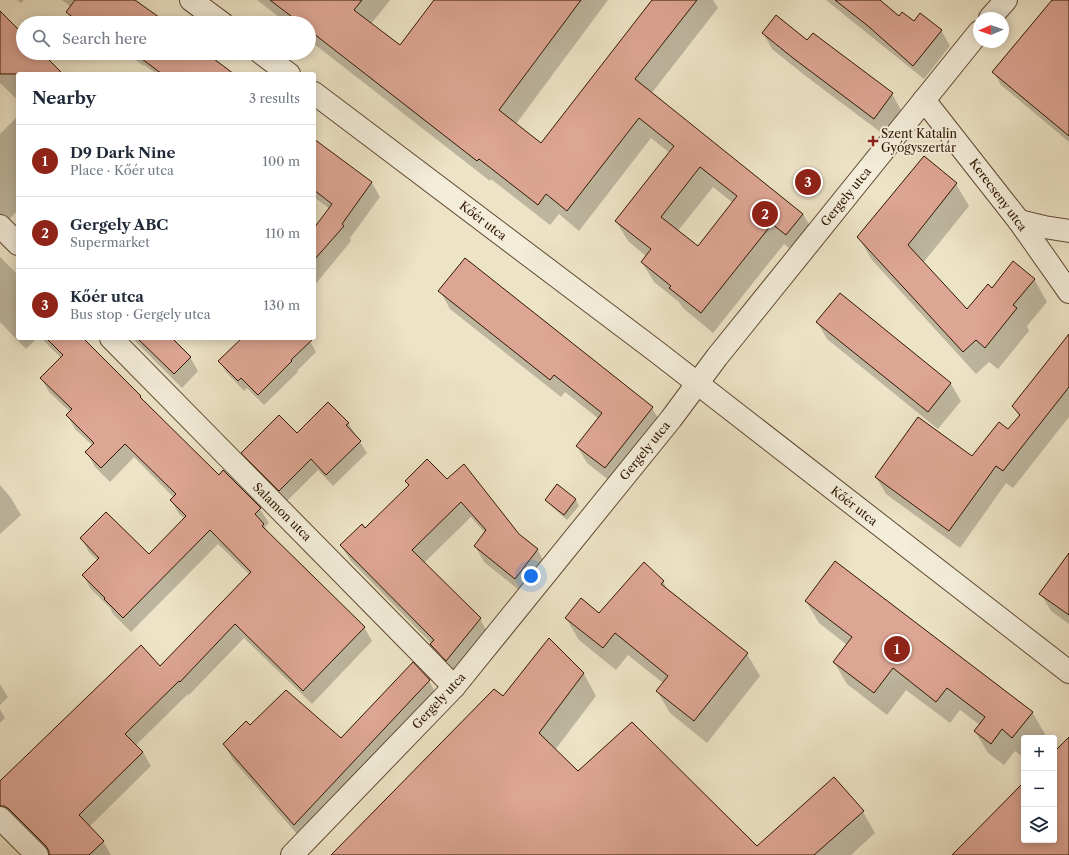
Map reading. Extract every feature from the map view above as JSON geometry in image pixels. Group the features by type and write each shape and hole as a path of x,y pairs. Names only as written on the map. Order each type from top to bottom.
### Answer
{"street":[{"path":"192,0 213,16"},
{"path":"995,12 1006,0"},
{"name":"Gergely utca","path":"292,855 454,687 671,419 717,357 973,39"},
{"path":"270,60 286,72"},
{"name":"Kőér utca","path":"316,95 697,384 1069,672"},
{"name":"Kerecseny utca","path":"924,100 1019,222 1069,292"},
{"path":"1019,222 1069,231"},
{"path":"0,226 16,242"},
{"name":"Salamon utca","path":"113,340 454,687"},
{"path":"0,818 36,855"}],"building":[{"path":"75,0 135,0 157,16 71,16 66,12"},
{"path":"270,0 362,0 354,10 400,45 434,0 581,0 499,110 541,143 652,0 697,0 635,79 803,214 786,235 772,224 701,313 669,288 671,286 641,262 651,249 615,221 674,146 639,118 567,211 546,194 538,205 479,159 477,161 316,35 316,16 291,16","holes":["700,167 737,196 698,246 661,217"]},
{"path":"835,0 880,0 899,16 902,12 914,21 920,13 942,30 913,66 868,26"},
{"path":"1052,0 1069,0 1069,136 992,72"},
{"path":"0,11 16,27 16,60 49,60 61,72 16,72 16,74 0,74"},
{"path":"776,15 807,40 813,33 893,93 874,119 762,33"},
{"path":"143,60 215,60 231,72 159,72"},
{"path":"316,140 372,182 342,224 344,226 316,258 316,225 332,204 316,192"},
{"path":"924,156 957,183 908,245 967,309 988,284 992,288 1013,261 1035,279 1013,305 1017,308 985,348 976,340 963,352 857,237"},
{"path":"465,258 653,407 605,468 576,446 602,413 554,375 550,380 438,291"},
{"path":"840,293 951,383 928,412 816,322"},
{"path":"1069,334 1069,387 1003,471 996,466 949,531 875,477 918,417 972,456 999,422 1008,429 1020,415 1012,406"},
{"path":"48,340 85,340 219,475 223,470 261,508 255,514 264,524 262,526 365,627 303,691 235,624 180,682 179,681 125,734 143,752 79,815 104,841 89,855 49,855 49,851 46,846 9,809 4,806 0,806 0,781 141,645 160,666 251,572 210,530 123,618 82,575 99,558 80,538 106,512 149,554 186,516 170,500 176,494 125,444 101,468 85,452 94,443 66,415 72,409 40,378 63,355"},
{"path":"139,340 174,340 191,357 174,374"},
{"path":"240,340 312,340 258,395 241,378 238,381 218,361"},
{"path":"328,402 349,423 346,425 361,441 326,475 311,459 279,491 241,453 279,415 297,433"},
{"path":"427,459 447,479 464,464 519,534 538,549 515,579 474,546 486,530 461,502 412,550 481,618 446,661 430,644 434,640 340,545 362,524 365,528 409,485 405,481"},
{"path":"557,484 576,499 564,515 545,500"},
{"path":"1069,553 1069,615 1039,594"},
{"path":"835,561 1033,712 1012,738 1002,729 991,744 974,731 985,717 947,688 936,702 893,668 874,693 833,662 852,637 805,601"},
{"path":"644,562 664,581 661,584 748,653 694,721 656,691 668,676 615,633 603,648 565,618 581,598 599,613"},
{"path":"549,638 584,673 539,733 578,771 632,722 757,846 834,777 864,811 814,855 331,855 494,689 503,696"},
{"path":"413,662 430,680 294,825 223,744 246,721 250,725 286,690 341,738"},
{"path":"1069,737 1069,855 952,855 1021,785 1021,843 1057,843 1057,749"}],"place":[{"name":"Szent Katalin Gyógyszertár","path":"873,141"},
{"name":"Kőér utca","path":"808,182"},
{"name":"Gergely ABC","path":"765,214"},
{"name":"D9 Dark Nine","path":"897,649"}]}
